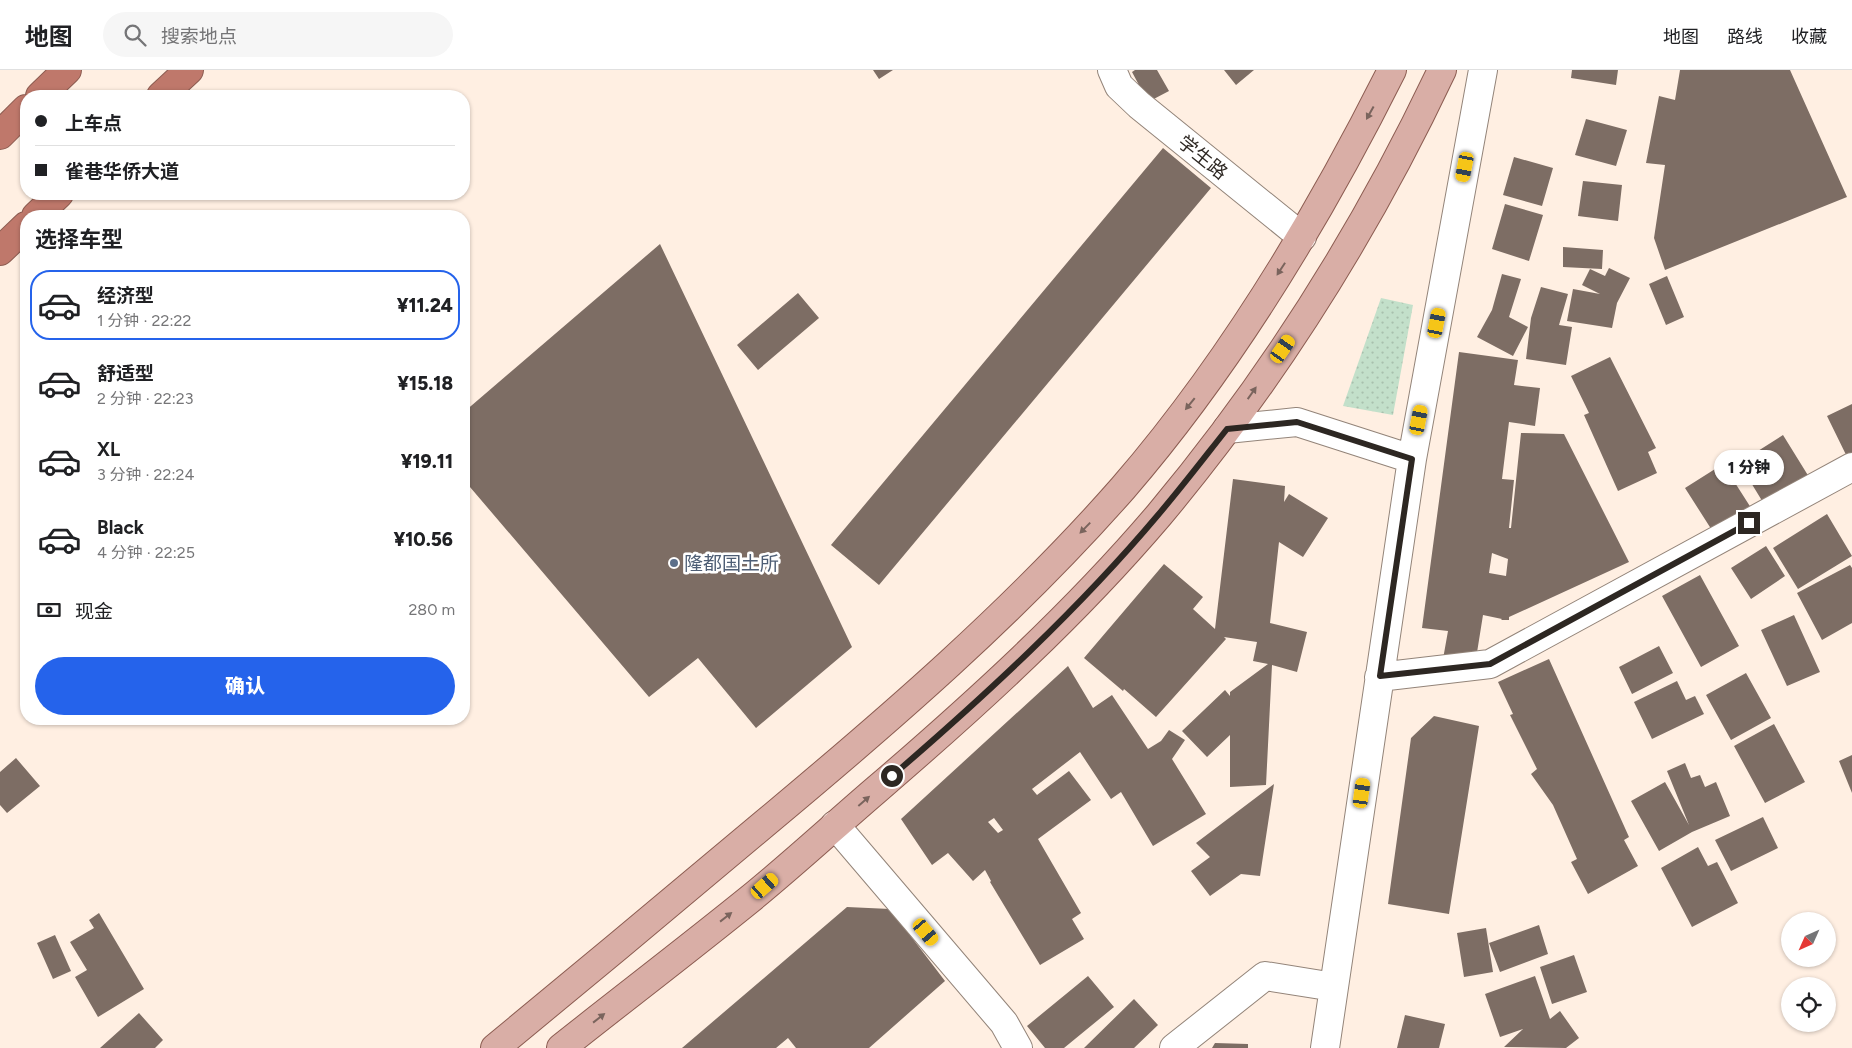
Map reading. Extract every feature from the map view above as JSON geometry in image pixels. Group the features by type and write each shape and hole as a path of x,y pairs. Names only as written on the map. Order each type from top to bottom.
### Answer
{"highway":[{"path":"46,90 67,70"},
{"path":"167,90 188,70"},
{"path":"0,135 20,115"},
{"path":"43,210 53,200"},
{"path":"0,251 20,232"}],"main road":[{"path":"495,1048 873,733 1018,598 1122,488 1206,384 1302,237 1392,70"},
{"path":"560,1048 751,898 950,726 1064,618 1158,516 1227,429 1294,333 1350,244 1425,106 1442,70"}],"street":[{"name":"学生路","path":"1112,70 1119,86 1139,105 1302,237"},
{"path":"1325,1048 1412,459 1483,70"},
{"path":"1227,429 1297,422 1412,459"},
{"path":"1380,676 1490,664 1852,467"},
{"path":"835,825 1004,1023 1018,1048"},
{"path":"1174,1048 1265,976 1334,987"}],"green space":[{"path":"1381,298 1413,305 1393,415 1343,406"}],"building":[{"path":"873,70 893,70 879,79"},
{"path":"1135,70 1157,70 1169,91 1148,102 1132,72"},
{"path":"1224,70 1254,70 1236,85"},
{"path":"1572,70 1618,70 1616,85 1571,78"},
{"path":"1680,70 1790,70 1847,197 1665,270 1654,238 1665,165 1646,163 1659,96 1675,100"},
{"path":"1586,119 1627,130 1616,166 1575,155"},
{"path":"1163,148 1211,188 879,585 831,545"},
{"path":"1514,157 1553,168 1542,206 1503,195"},
{"path":"1583,181 1622,185 1618,221 1578,216"},
{"path":"1505,204 1543,215 1529,261 1492,249"},
{"name":"隆都国土所","path":"660,244 852,647 756,728 698,658 649,697 470,487 470,407"},
{"path":"1563,247 1603,250 1602,269 1563,267"},
{"path":"1609,268 1630,278 1617,303 1612,328 1567,321 1573,289 1600,294 1582,285 1590,269 1605,276"},
{"path":"1502,274 1521,279 1509,317 1528,327 1513,356 1477,337 1492,310"},
{"path":"1667,276 1684,317 1666,325 1649,284"},
{"path":"1541,287 1568,294 1559,325 1572,327 1566,365 1526,359 1531,318"},
{"path":"798,293 819,318 758,370 737,345"},
{"path":"1459,352 1518,360 1514,385 1540,388 1535,426 1509,422 1502,479 1514,480 1509,528 1511,528 1521,433 1564,434 1629,562 1509,617 1509,620 1501,620 1483,615 1475,665 1443,659 1448,631 1422,628","holes":["1492,553 1508,559 1506,576 1489,573"]},
{"path":"1610,357 1656,448 1648,452 1657,473 1618,491 1584,415 1589,413 1571,376"},
{"path":"1852,404 1852,467 1827,416"},
{"path":"1783,435 1809,477 1764,504 1739,463"},
{"path":"1723,464 1753,511 1715,535 1685,488"},
{"path":"1233,479 1285,486 1284,502 1289,494 1328,518 1303,557 1279,542 1270,623 1307,632 1297,672 1272,665 1266,785 1230,787 1230,735 1207,757 1182,731 1225,690 1230,696 1230,692 1268,664 1253,661 1257,642 1224,637 1226,639 1156,717 1084,658 1164,564 1203,597 1193,609 1215,629"},
{"path":"1827,514 1852,556 1798,589 1773,548"},
{"path":"1766,546 1785,576 1751,599 1731,568"},
{"path":"1850,565 1852,568 1852,623 1822,640 1797,593"},
{"path":"1700,575 1739,646 1701,667 1662,596"},
{"path":"1794,615 1820,672 1787,686 1761,630"},
{"path":"1659,646 1673,673 1632,694 1619,667"},
{"path":"1549,659 1629,837 1624,840 1638,866 1588,894 1571,862 1577,859 1553,805 1531,774 1537,769 1510,715 1513,714 1498,682"},
{"path":"1068,666 1093,708 1112,695 1148,749 1161,741 1169,730 1185,740 1172,759 1206,814 1153,846 1121,792 1111,799 1080,752 1032,789 1037,795 1069,771 1091,800 1038,839 1081,913 1072,919 1084,939 1040,965 990,882 985,870 973,881 948,853 932,865 901,819","holes":["994,818 1003,830 998,833 988,822"]},
{"path":"1746,673 1771,718 1731,740 1706,695"},
{"path":"1677,681 1686,700 1695,696 1704,714 1652,739 1634,702"},
{"path":"1434,716 1479,726 1449,914 1388,904 1411,738"},
{"path":"1774,724 1805,782 1765,803 1734,746"},
{"path":"1852,755 1852,793 1839,761"},
{"path":"16,758 40,786 7,813 0,805 0,772"},
{"path":"1685,763 1691,778 1700,775 1705,787 1716,782 1730,816 1692,832 1659,851 1631,801 1665,782 1689,825 1667,771"},
{"path":"1274,784 1260,876 1241,874 1210,896 1191,871 1210,857 1196,843"},
{"path":"1763,817 1778,848 1731,871 1715,840"},
{"path":"1698,847 1708,866 1717,862 1738,903 1692,927 1661,868"},
{"path":"847,907 890,909 945,981 869,1048 796,1048 788,1038 776,1048 682,1048"},
{"path":"99,913 144,989 98,1017 75,977 87,970 70,942 94,928 89,920"},
{"path":"1539,925 1548,954 1500,972 1489,943"},
{"path":"1486,928 1493,972 1464,977 1457,933"},
{"path":"55,935 71,971 53,979 37,943"},
{"path":"1574,955 1587,992 1552,1004 1540,967"},
{"path":"1088,976 1114,1007 1064,1048 1045,1048 1027,1026"},
{"path":"1535,976 1550,1019 1560,1011 1579,1038 1566,1048 1504,1047 1523,1029 1500,1037 1485,994"},
{"path":"1134,999 1158,1025 1134,1048 1084,1048"},
{"path":"139,1013 163,1040 155,1048 100,1048"},
{"path":"1405,1015 1445,1024 1439,1048 1397,1048"},
{"path":"1215,1043 1248,1044 1248,1048 1212,1048"}],"place":[{"name":"隆都国土所","path":"674,563"}],"route":[{"path":"892,776 950,726 1064,618 1158,516 1227,429 1297,422 1412,459 1380,676 1490,664 1749,523"}]}
